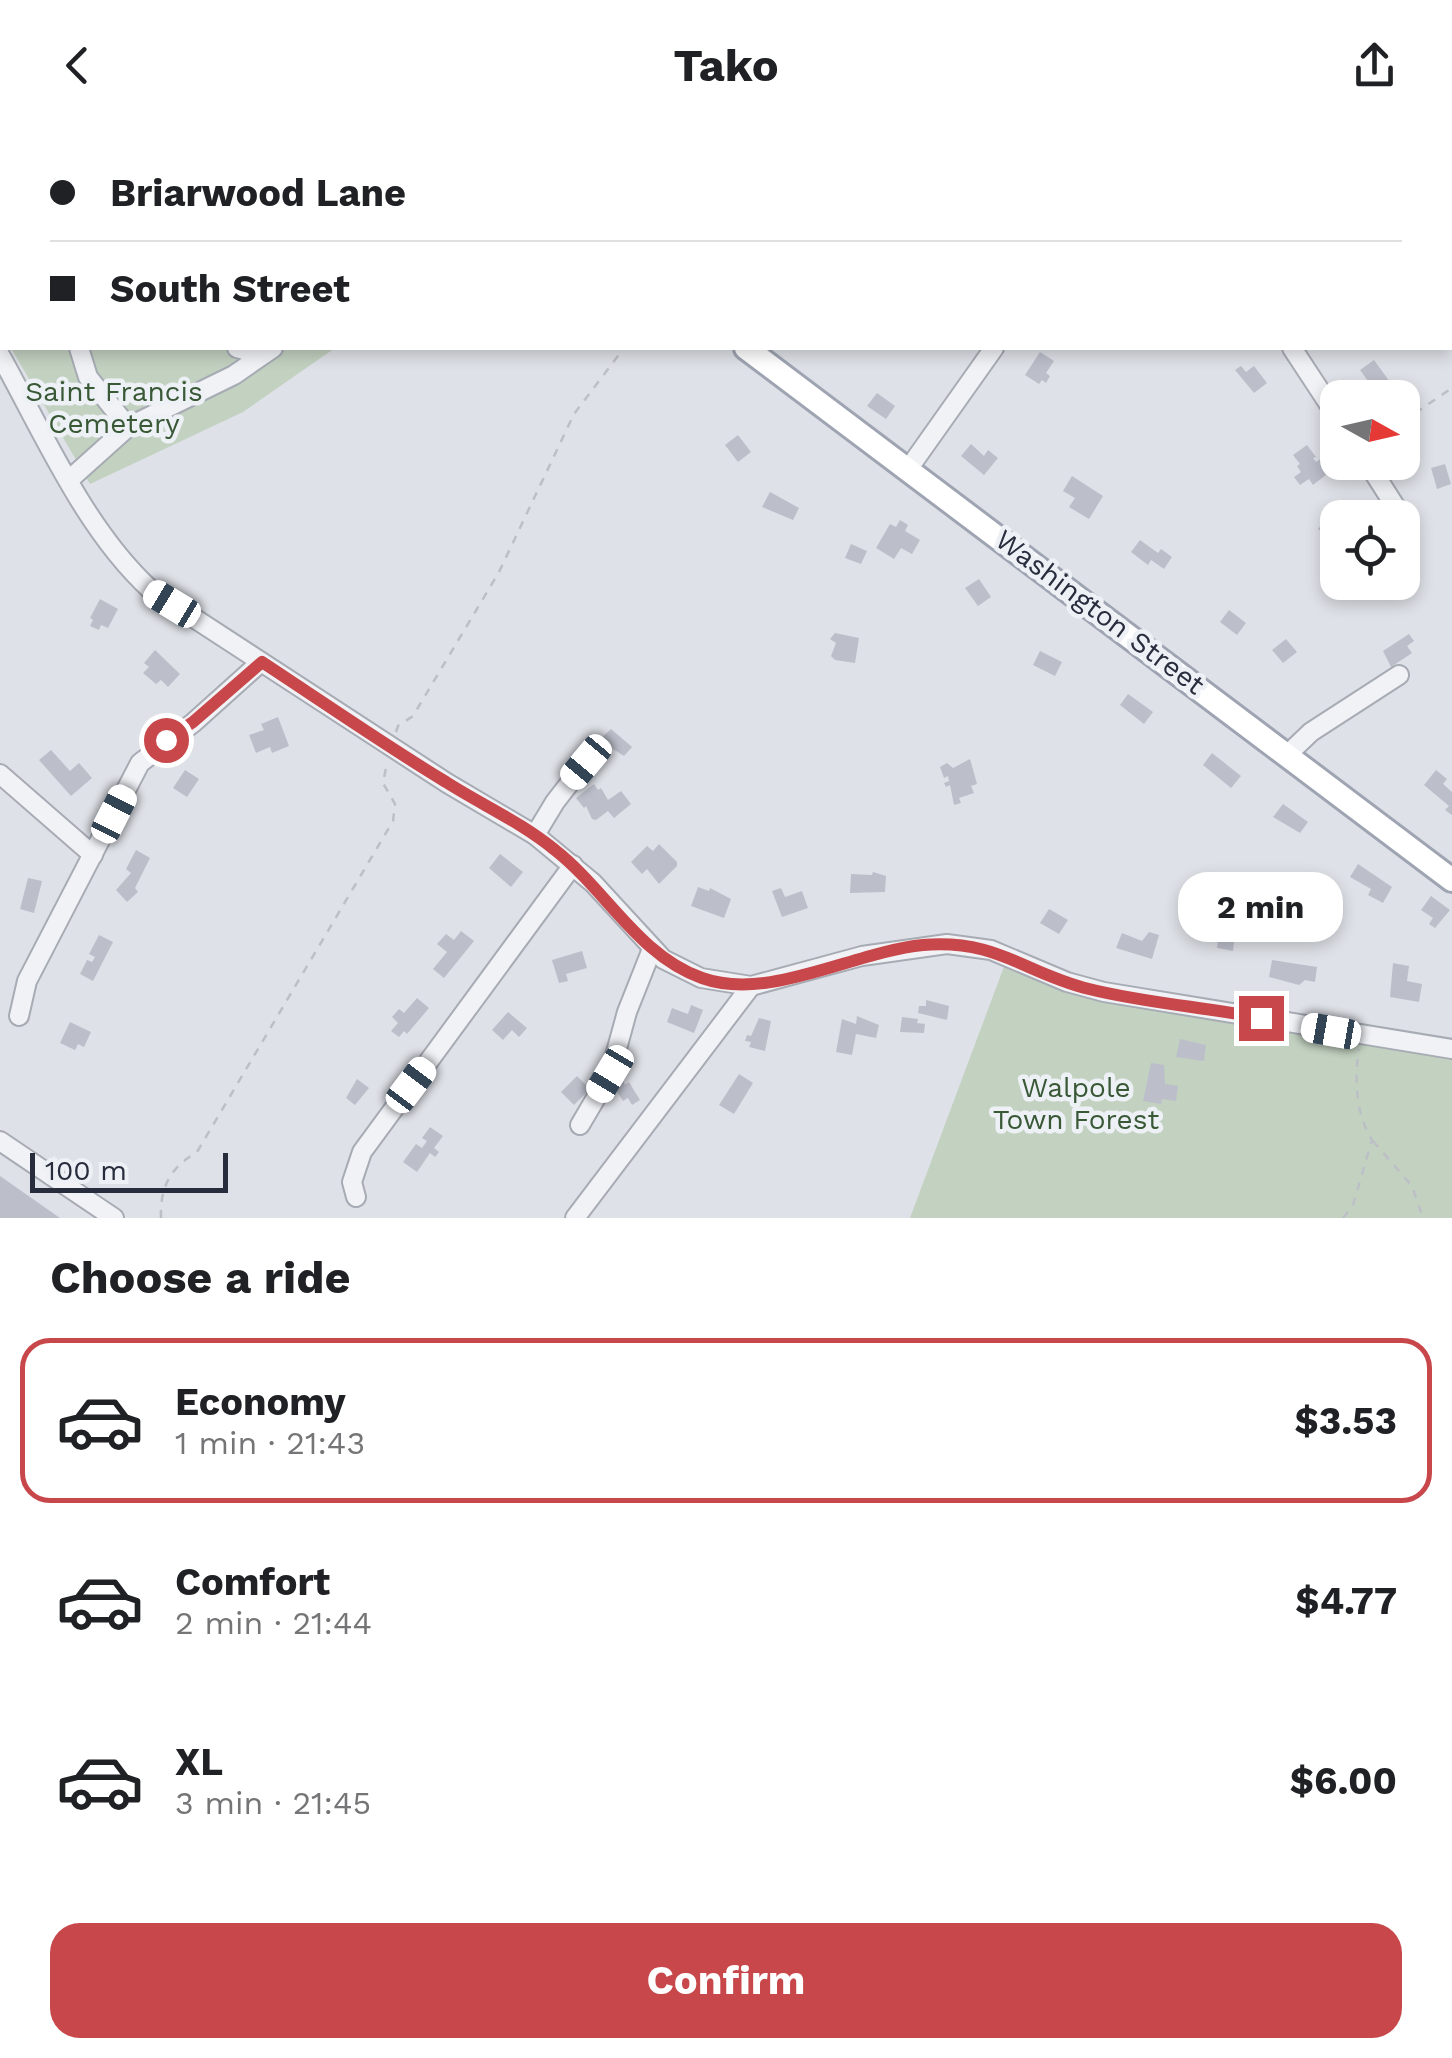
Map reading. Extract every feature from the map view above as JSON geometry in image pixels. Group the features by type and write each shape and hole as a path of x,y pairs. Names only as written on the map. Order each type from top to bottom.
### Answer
{"main road":[{"name":"Washington Street","path":"749,350 1452,880"}],"street":[{"path":"81,350 88,377 128,427"},
{"path":"908,468 993,350"},
{"path":"1293,350 1320,391"},
{"path":"70,479 128,427 234,375 268,351"},
{"path":"0,355 95,522 137,578 154,593 392,748 535,835 573,864 663,959 701,978 751,986 879,953 921,946 969,945 1104,992 1452,1049"},
{"path":"20,1016 27,981 140,764 262,662"},
{"path":"1288,754 1311,732 1400,674"},
{"path":"535,835 554,802 586,762"},
{"path":"0,774 93,856"},
{"path":"356,1197 352,1182 362,1152 573,864"},
{"path":"580,1124 614,1064 626,1012 652,949"},
{"path":"575,1218 751,986"},
{"path":"0,1141 114,1218"}],"path":[{"path":"161,1218 166,1180 173,1169 197,1152 393,821 395,804 383,783 397,728 413,716 499,572 574,414 622,350"},
{"path":"1420,410 1452,388"},
{"path":"1362,1035 1356,1068 1362,1126 1412,1186 1423,1218"},
{"path":"1343,1218 1352,1205 1372,1140"}],"green space":[{"name":"Saint Francis Cemetery","path":"12,350 332,350 243,412 90,484"},
{"name":"Walpole Town Forest","path":"1008,956 1049,975 1452,1049 1452,1218 910,1218"}],"building":[{"path":"1040,352 1054,361 1046,373 1050,376 1046,383 1042,380 1039,384 1025,375"},
{"path":"1374,360 1389,380 1367,380 1360,370"},
{"path":"1241,366 1246,372 1254,366 1267,383 1254,393 1235,370"},
{"path":"877,393 895,406 886,419 867,406"},
{"path":"738,435 751,452 738,462 725,445"},
{"path":"971,444 984,456 988,450 998,458 984,475 961,456"},
{"path":"1307,445 1316,462 1320,459 1320,480 1313,485 1309,479 1300,485 1294,477 1301,472 1297,466 1300,464 1293,455"},
{"path":"1445,464 1451,484 1437,489 1431,468"},
{"path":"1072,476 1103,496 1089,519 1069,507 1075,498 1063,491"},
{"path":"770,492 799,508 793,520 762,507"},
{"path":"900,520 908,525 905,531 920,540 912,554 901,548 894,559 876,548 890,524 896,527"},
{"path":"1140,540 1158,553 1161,549 1172,557 1164,569 1151,560 1148,565 1131,552"},
{"path":"851,544 867,551 861,564 845,558"},
{"path":"979,579 991,597 978,606 965,588"},
{"path":"100,599 118,609 108,628 101,625 99,630 90,626 90,618"},
{"path":"1229,610 1246,623 1237,635 1220,622"},
{"path":"835,633 859,638 855,663 831,656 836,643 830,639"},
{"path":"1409,634 1414,641 1407,646 1412,653 1391,667 1383,651"},
{"path":"1286,639 1297,652 1283,663 1272,650"},
{"path":"155,650 180,674 168,687 161,680 156,684 143,673 149,667 144,663"},
{"path":"1040,651 1062,662 1055,676 1033,665"},
{"path":"1128,694 1153,712 1144,724 1120,705"},
{"path":"278,717 289,746 272,753 270,747 256,753 249,735 264,730 261,724"},
{"path":"611,729 632,747 624,756 599,740"},
{"path":"51,750 70,771 79,763 92,778 71,796 39,760"},
{"path":"1212,753 1241,776 1231,788 1203,765"},
{"path":"970,759 977,784 971,786 974,793 959,798 961,803 954,805 950,785 946,787 944,783 949,781 948,776 944,778 940,767 947,763 953,768"},
{"path":"185,770 199,779 187,797 173,788"},
{"path":"1436,770 1447,779 1443,784 1452,792 1452,815 1445,810 1449,806 1424,785"},
{"path":"594,784 608,800 621,791 631,804 614,818 608,811 592,819 586,806 576,798"},
{"path":"1283,804 1308,822 1300,833 1273,817"},
{"path":"659,844 677,866 659,884 647,869 642,874 631,862 647,846 653,851"},
{"path":"136,850 150,858 135,888 138,892 127,902 116,890 131,873 126,869"},
{"path":"500,854 523,872 511,887 489,868"},
{"path":"1358,864 1392,887 1383,903 1368,895 1371,889 1350,877"},
{"path":"873,872 886,876 885,892 850,893 851,874"},
{"path":"28,878 42,881 34,913 20,909"},
{"path":"698,887 709,891 710,888 731,899 724,918 691,906"},
{"path":"781,888 785,897 802,891 808,908 782,917 772,891"},
{"path":"1431,896 1450,910 1435,928 1429,924 1433,918 1421,910"},
{"path":"1049,909 1068,920 1059,934 1040,923"},
{"path":"461,931 474,941 444,978 433,969 447,952 437,944 446,934 454,940"},
{"path":"1149,932 1159,935 1152,959 1116,948 1122,933 1142,941"},
{"path":"1219,932 1235,934 1233,951 1217,948"},
{"path":"99,935 113,942 93,981 80,974 87,960 92,962 95,957 89,954"},
{"path":"582,951 587,968 566,974 568,981 559,983 552,960"},
{"path":"1272,960 1317,967 1315,982 1305,980 1299,985 1269,977"},
{"path":"1393,963 1409,966 1407,981 1422,984 1419,1002 1390,997"},
{"path":"417,998 429,1008 407,1034 404,1031 399,1037 391,1031 398,1023 392,1017 399,1009 404,1013"},
{"path":"926,1000 949,1006 947,1020 918,1013 919,1006 926,1006"},
{"path":"691,1005 703,1010 694,1033 667,1022 672,1008 688,1014"},
{"path":"508,1012 527,1028 519,1037 512,1030 503,1040 492,1030"},
{"path":"857,1016 879,1025 876,1038 856,1034 852,1055 836,1052 842,1019 856,1024"},
{"path":"902,1017 925,1024 924,1033 900,1032"},
{"path":"759,1018 771,1021 765,1051 749,1047 751,1042 745,1041"},
{"path":"70,1022 91,1032 84,1047 78,1044 75,1050 60,1043"},
{"path":"1180,1039 1206,1045 1204,1061 1176,1057"},
{"path":"1151,1063 1164,1065 1165,1084 1178,1086 1176,1101 1143,1101"},
{"path":"739,1074 753,1083 734,1114 719,1105"},
{"path":"577,1076 590,1089 574,1105 561,1092"},
{"path":"357,1079 369,1088 355,1105 346,1098"},
{"path":"622,1079 625,1085 629,1082 640,1100 632,1105 628,1098 623,1101 613,1085"},
{"path":"430,1127 443,1136 434,1148 439,1152 435,1157 430,1153 417,1172 403,1162 416,1144 422,1148 427,1141 422,1138"},
{"path":"0,1176 60,1218 0,1218"}],"route":[{"path":"166,740 193,722 262,662 554,848 593,883 663,959 701,978 751,986 862,956 921,946 969,945 1008,956 1085,988 1261,1018"}]}
